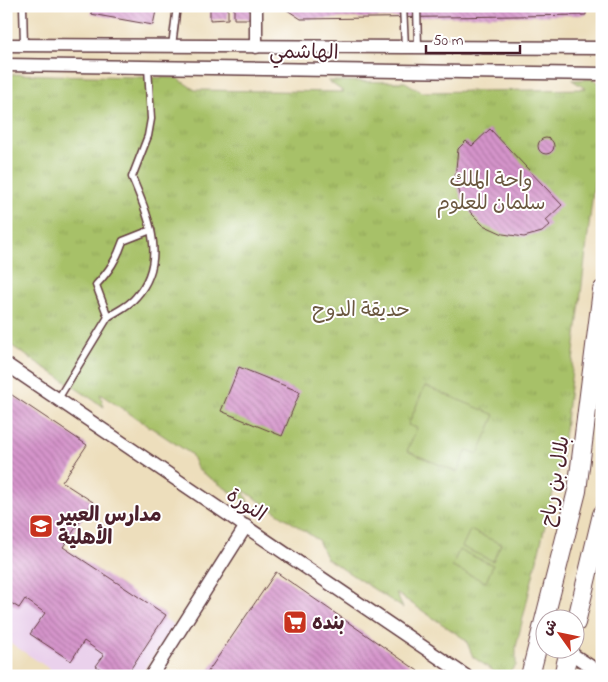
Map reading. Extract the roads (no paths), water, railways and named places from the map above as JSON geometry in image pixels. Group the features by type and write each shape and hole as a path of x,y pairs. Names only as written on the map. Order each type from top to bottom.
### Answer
{"main road":[{"name":"بلال بن رباح","path":"530,676 577,491 602,290"},
{"path":"579,610 602,514"},
{"path":"563,676 567,660"}],"street":[{"path":"256,6 256,46"},
{"name":"الهاشمي","path":"6,45 602,48"},
{"name":"الهاشمي","path":"6,65 602,74"},
{"name":"النورة","path":"6,364 466,676"},
{"path":"151,676 246,526"},
{"path":"582,660 602,674"}],"lane":[{"path":"23,6 24,45"},
{"path":"172,46 177,6"},
{"path":"403,6 405,47"},
{"path":"416,6 418,47"},
{"path":"58,399 108,317 136,298 148,278 154,257 151,230 146,210 132,177 148,136 151,119 148,67"},
{"path":"108,317 96,285 109,272 117,258 123,241 151,230"}],"place":[{"name":"مدارس العبير الأهلية","path":"41,526"},
{"name":"بنده","path":"295,622"}],"park label":[{"name":"واحة الملك سلمان للعلوم","path":"491,190"},
{"name":"حديقة الدوح","path":"361,309"}]}
